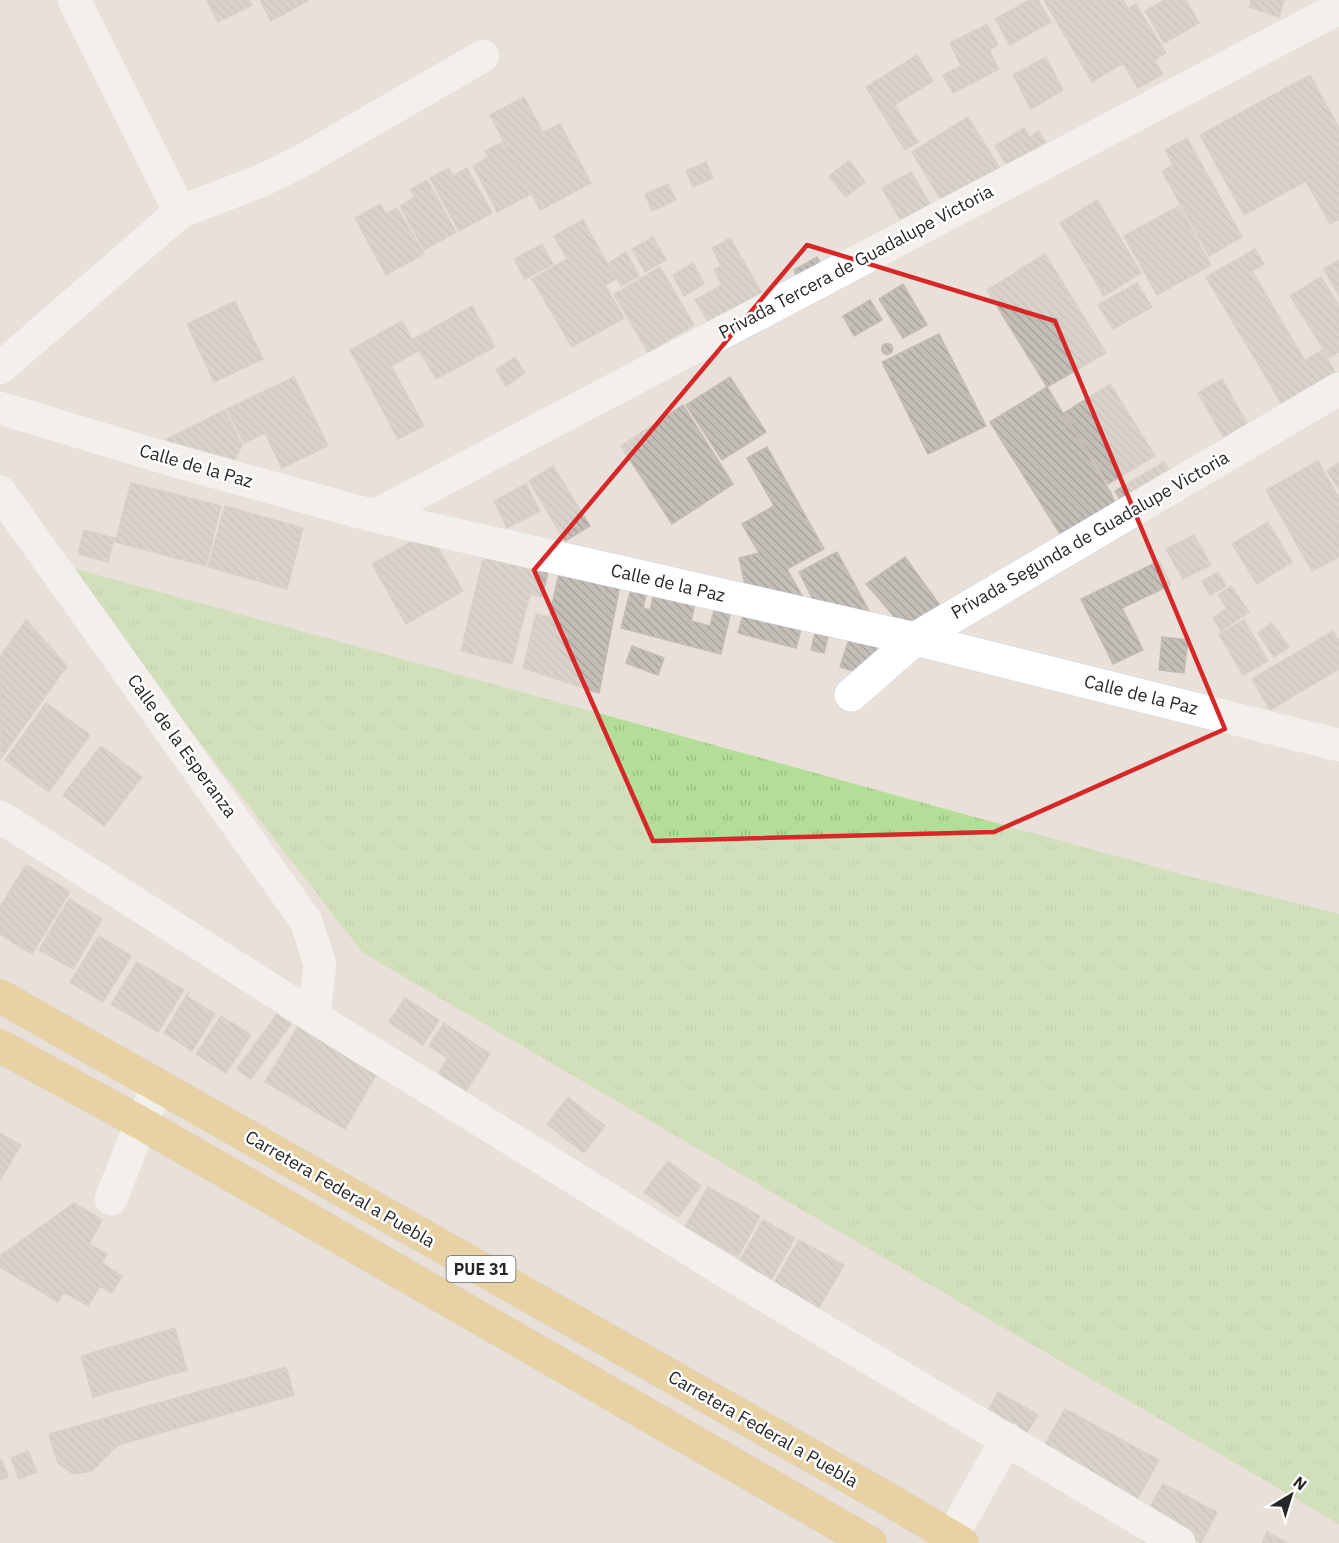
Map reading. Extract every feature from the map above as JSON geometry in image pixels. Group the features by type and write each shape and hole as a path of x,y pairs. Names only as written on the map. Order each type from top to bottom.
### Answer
{"main road":[{"name":"Carretera Federal a Puebla","path":"0,996 882,1496 954,1541"},
{"name":"PUE 31","path":"0,1046 141,1123 870,1543"}],"street":[{"path":"74,0 180,212"},
{"name":"Privada Tercera de Guadalupe Victoria","path":"374,516 1339,8"},
{"path":"0,368 180,212 258,182 298,163 483,56"},
{"name":"Privada Segunda de Guadalupe Victoria","path":"851,695 915,639 1339,389"},
{"name":"Calle de la Paz","path":"0,408 172,460 374,516 915,639 1339,745"},
{"name":"Calle de la Esperanza","path":"0,492 306,921 320,964 314,1017"},
{"path":"0,817 314,1017 744,1283 1179,1543"},
{"path":"111,1199 158,1086"},
{"path":"954,1541 1007,1439"}],"highlighted area":[{"path":"807,245 1055,321 1225,729 994,832 653,841 534,570"}],"green space":[{"path":"62,565 1192,877 1339,914 1339,1524 363,953"}],"building":[{"path":"207,0 249,0 252,5 218,22"},
{"path":"260,0 309,0 271,21"},
{"path":"1029,0 1038,0 1051,22 1010,45 995,19"},
{"path":"1044,0 1123,0 1128,9 1136,4 1166,53 1154,60 1163,74 1138,88 1123,63 1092,82"},
{"path":"1165,0 1186,0 1199,23 1164,43 1145,11"},
{"path":"1251,0 1284,0 1279,17 1249,7"},
{"path":"987,24 998,45 989,50 999,69 953,93 943,75 961,66 950,43"},
{"path":"917,55 933,81 894,105 918,142 905,150 866,87"},
{"path":"1046,57 1063,90 1031,109 1013,75"},
{"path":"1310,75 1339,128 1339,161 1337,163 1339,166 1339,220 1330,224 1306,181 1244,215 1200,135"},
{"path":"524,97 543,132 560,124 591,183 540,210 490,115"},
{"path":"968,117 1002,172 945,207 912,152"},
{"path":"1024,128 1030,138 1038,131 1050,149 1012,174 995,146"},
{"path":"1187,138 1242,237 1209,256 1162,171 1173,165 1165,150"},
{"path":"503,142 531,194 497,212 473,166 489,157 485,151"},
{"path":"849,160 865,182 846,197 829,176"},
{"path":"706,162 713,178 693,187 686,171"},
{"path":"449,168 453,176 467,168 492,213 459,231 430,178"},
{"path":"911,172 930,204 901,221 882,188"},
{"path":"427,180 456,232 424,250 400,206 415,197 410,190"},
{"path":"668,184 676,200 652,211 645,194"},
{"path":"1097,200 1141,273 1104,296 1060,223"},
{"path":"380,204 386,214 397,208 424,254 386,275 355,218"},
{"path":"1179,206 1211,265 1157,295 1124,236"},
{"path":"583,220 616,279 605,285 624,318 572,347 532,279 567,259 554,236"},
{"path":"653,237 666,260 645,272 632,249"},
{"path":"730,238 762,293 709,323 695,300 722,285 714,270 721,266 712,248"},
{"path":"542,244 553,264 525,279 514,259"},
{"path":"1255,249 1264,264 1252,271 1305,361 1322,350 1336,374 1283,406 1206,277"},
{"path":"626,252 639,276 621,286 609,263"},
{"path":"1045,254 1106,353 1047,387 987,290"},
{"path":"817,257 823,268 797,277 794,270"},
{"path":"1339,260 1339,296 1324,269"},
{"path":"693,263 704,284 684,296 673,275"},
{"path":"660,267 694,325 648,352 614,294"},
{"path":"1321,277 1339,306 1339,352 1329,358 1290,296"},
{"path":"1137,283 1152,307 1113,329 1098,305"},
{"path":"903,284 927,325 903,338 879,299"},
{"path":"870,300 882,320 854,336 843,316"},
{"path":"235,301 263,359 214,382 187,324"},
{"path":"472,306 495,347 436,379 413,339"},
{"path":"402,321 418,351 391,366 424,426 398,439 350,350"},
{"path":"939,334 986,426 928,454 882,362"},
{"path":"887,343 893,349 887,355 881,349"},
{"path":"515,357 525,373 506,386 496,370"},
{"path":"294,377 328,446 282,468 265,433 244,443 227,409"},
{"path":"730,377 766,432 722,460 686,405"},
{"path":"1222,379 1255,437 1231,450 1198,393"},
{"path":"1110,384 1155,456 1108,484 1064,413"},
{"path":"1047,387 1111,493 1119,513 1068,547 990,422"},
{"path":"683,405 733,484 672,524 621,446"},
{"path":"225,410 242,445 228,475 149,448"},
{"path":"767,447 824,549 787,569 812,613 748,598 739,558 759,553 742,524 774,506 747,458"},
{"path":"1318,461 1339,498 1339,557 1312,571 1266,490"},
{"path":"1164,462 1177,483 1128,512 1115,491"},
{"path":"1339,463 1339,489 1327,471"},
{"path":"553,466 590,526 565,541 529,481"},
{"path":"131,483 221,506 206,566 115,542"},
{"path":"526,484 540,511 507,528 494,501"},
{"path":"225,506 303,528 287,589 208,567"},
{"path":"1268,522 1292,562 1257,584 1232,544"},
{"path":"84,530 114,538 108,562 78,554"},
{"path":"429,532 463,591 406,624 372,564"},
{"path":"1194,535 1211,565 1183,579 1166,549"},
{"path":"485,552 549,568 542,597 530,594 512,664 461,651"},
{"path":"837,552 879,629 822,617 799,572"},
{"path":"905,557 944,611 910,635 866,584"},
{"path":"1159,561 1171,585 1122,608 1143,650 1113,664 1081,599"},
{"path":"561,565 621,580 599,693 523,668 536,614 549,617"},
{"path":"1218,572 1226,586 1210,595 1202,581"},
{"path":"632,584 648,588 643,608 650,610 656,585 697,596 691,621 710,626 715,607 731,611 721,654 621,628"},
{"path":"1231,586 1249,612 1221,631 1213,618 1227,608 1218,595"},
{"path":"743,615 801,629 796,648 738,633"},
{"path":"26,620 67,666 1,758 0,657"},
{"path":"1244,620 1268,661 1243,675 1219,634"},
{"path":"1272,623 1289,647 1274,657 1258,633"},
{"path":"1333,631 1339,641 1339,669 1270,710 1252,679"},
{"path":"815,633 828,637 824,653 811,650"},
{"path":"850,636 896,650 866,675 840,667"},
{"path":"1162,637 1188,640 1184,673 1159,670"},
{"path":"632,646 664,658 658,675 626,663"},
{"path":"46,703 90,735 49,792 5,760"},
{"path":"101,746 142,777 104,826 63,795"},
{"path":"26,865 70,892 32,954 0,934 0,907"},
{"path":"69,899 102,919 73,969 39,950"},
{"path":"99,936 131,956 103,1002 70,982"},
{"path":"137,962 184,990 158,1032 111,1004"},
{"path":"188,993 188,997 215,1014 192,1051 164,1033"},
{"path":"405,998 439,1020 423,1045 389,1022"},
{"path":"277,1014 291,1024 251,1079 237,1069"},
{"path":"221,1016 251,1035 226,1073 196,1054"},
{"path":"444,1023 490,1054 462,1097 435,1079 448,1058 429,1046"},
{"path":"299,1025 378,1072 345,1129 265,1082"},
{"path":"568,1097 605,1126 584,1153 547,1124"},
{"path":"0,1133 21,1145 0,1180"},
{"path":"668,1161 701,1186 678,1217 644,1192"},
{"path":"708,1187 760,1216 738,1257 685,1227"},
{"path":"74,1203 102,1220 89,1244 107,1254 102,1263 122,1276 112,1293 100,1286 88,1306 64,1292 58,1302 0,1267 0,1256"},
{"path":"763,1220 795,1238 771,1280 739,1262"},
{"path":"799,1240 844,1265 816,1313 772,1286"},
{"path":"175,1328 187,1370 93,1397 81,1356"},
{"path":"286,1367 294,1395 118,1445 92,1471 73,1474 58,1463 49,1434"},
{"path":"998,1392 1038,1415 1023,1439 985,1416"},
{"path":"1065,1409 1159,1460 1135,1503 1041,1451"},
{"path":"28,1451 37,1472 19,1479 11,1458"},
{"path":"0,1460 2,1460 8,1477 0,1480"},
{"path":"1163,1484 1217,1512 1201,1543 1146,1514"},
{"path":"1267,1532 1287,1543 1262,1543"}]}
